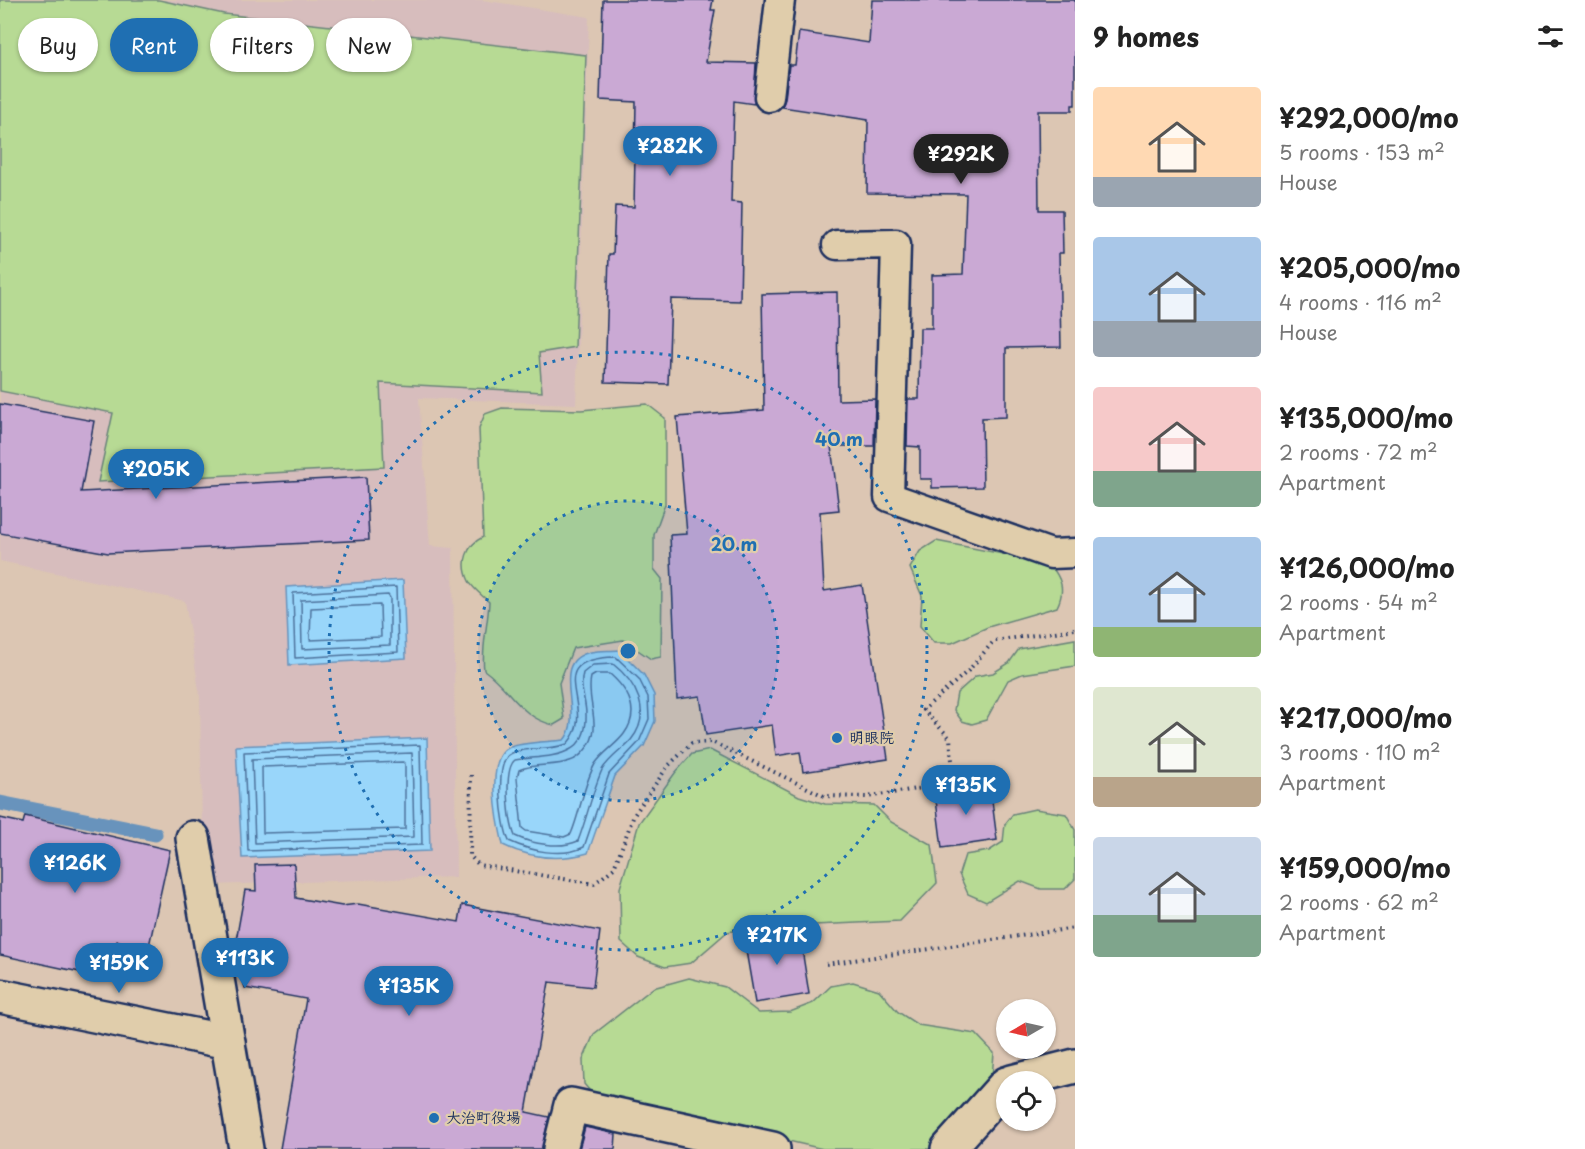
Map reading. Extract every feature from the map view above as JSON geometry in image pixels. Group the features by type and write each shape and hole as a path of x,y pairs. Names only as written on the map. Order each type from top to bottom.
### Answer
{"street":[{"path":"194,838 246,1149"},
{"path":"0,996 228,1042"},
{"path":"1055,1071 1075,1066"},
{"path":"948,1149 996,1095"},
{"path":"561,1149 571,1105 773,1149"}],"lane":[{"path":"769,97 780,0"},
{"path":"837,245 896,244 889,496 1051,554 1075,553"}],"path":[{"path":"471,775 470,856 479,865 594,884 614,868 634,815 668,766 692,743 712,742 824,796 867,797 954,783 950,738 923,710 968,671 994,641 1075,629"},
{"path":"826,964 1075,928"}],"shaded area":[{"path":"0,0 482,0 589,17 576,404 419,398 430,546 453,548 456,877 210,885 202,835 200,697 185,601 0,561"}],"green space":[{"path":"0,0 159,0 224,14 259,18 210,18 210,72 314,72 314,24 326,26 326,72 412,72 412,35 586,55 575,347 539,353 542,392 380,383 384,467 98,482 113,413 0,391"},
{"path":"647,404 665,418 665,504 654,535 654,569 662,579 661,657 651,659 623,640 573,648 559,683 564,719 554,725 524,710 484,670 483,653 489,602 470,584 465,567 469,549 483,537 479,428 485,414 502,408 581,410"},
{"path":"936,541 1049,563 1057,574 1062,589 1057,607 988,627 952,643 934,643 920,626 922,596 910,568 920,551"},
{"path":"1075,639 1075,666 1022,674 1008,680 986,720 972,724 962,721 954,710 957,693 976,676 993,673 1009,663 1019,649"},
{"path":"710,750 799,796 825,804 874,805 891,822 932,845 937,883 900,921 752,928 727,932 691,963 665,967 638,957 621,942 620,888 639,823 675,773 692,754"},
{"path":"1035,809 1066,814 1075,830 1075,879 1065,889 1041,889 1020,881 986,902 968,894 959,874 965,855 989,851 1003,842 1005,824 1013,814"},
{"path":"689,978 725,987 759,1013 790,1012 813,1003 831,986 853,982 879,990 898,1012 918,1025 976,1034 994,1053 992,1077 931,1149 823,1149 594,1096 584,1084 583,1060 594,1034 653,988"}],"water":[{"path":"403,580 406,658 289,665 286,587"},
{"path":"619,650 644,675 654,695 655,721 644,746 615,776 588,853 566,857 545,857 524,853 503,845 495,793 497,765 501,755 508,748 520,744 564,740 570,729 568,677 571,666 578,657 591,652"},
{"path":"427,738 430,851 242,858 236,746"}],"building":[{"path":"603,0 713,0 711,10 715,10 706,62 756,63 754,104 734,101 731,202 742,203 740,301 671,299 668,384 605,382 609,254 613,254 615,206 634,207 636,102 600,100"},
{"path":"872,0 1075,0 1075,105 1072,105 1072,111 1038,111 1039,210 1062,210 1063,253 1059,253 1061,347 1006,348 1006,417 982,418 983,487 932,488 932,479 920,479 920,447 907,446 908,399 919,399 920,328 932,328 932,275 963,274 966,194 867,193 868,120 782,107 789,65 795,65 799,32 869,43"},
{"path":"837,292 838,400 875,399 874,446 831,446 839,510 820,512 824,591 862,585 888,759 803,772 800,752 776,756 772,725 706,735 700,696 677,699 670,535 687,534 677,417 764,410 762,294"},
{"path":"0,404 94,421 81,492 366,477 369,540 108,553 0,533"},
{"path":"990,785 997,840 942,848 935,792"},
{"path":"25,816 170,850 149,946 117,941 108,978 0,955 0,818 23,823"},
{"path":"294,864 296,898 342,906 358,904 459,922 462,905 600,931 593,987 549,982 526,1112 549,1117 542,1149 280,1149 306,999 245,988 235,946 245,890 256,891 255,865"},
{"path":"799,930 809,994 755,1003 744,939"},
{"path":"585,1127 616,1134 615,1149 579,1149"}],"waterway":[{"path":"0,803 155,834"}],"place":[{"name":"明眼院","path":"837,738"},
{"name":"大治町役場","path":"434,1118"}]}
